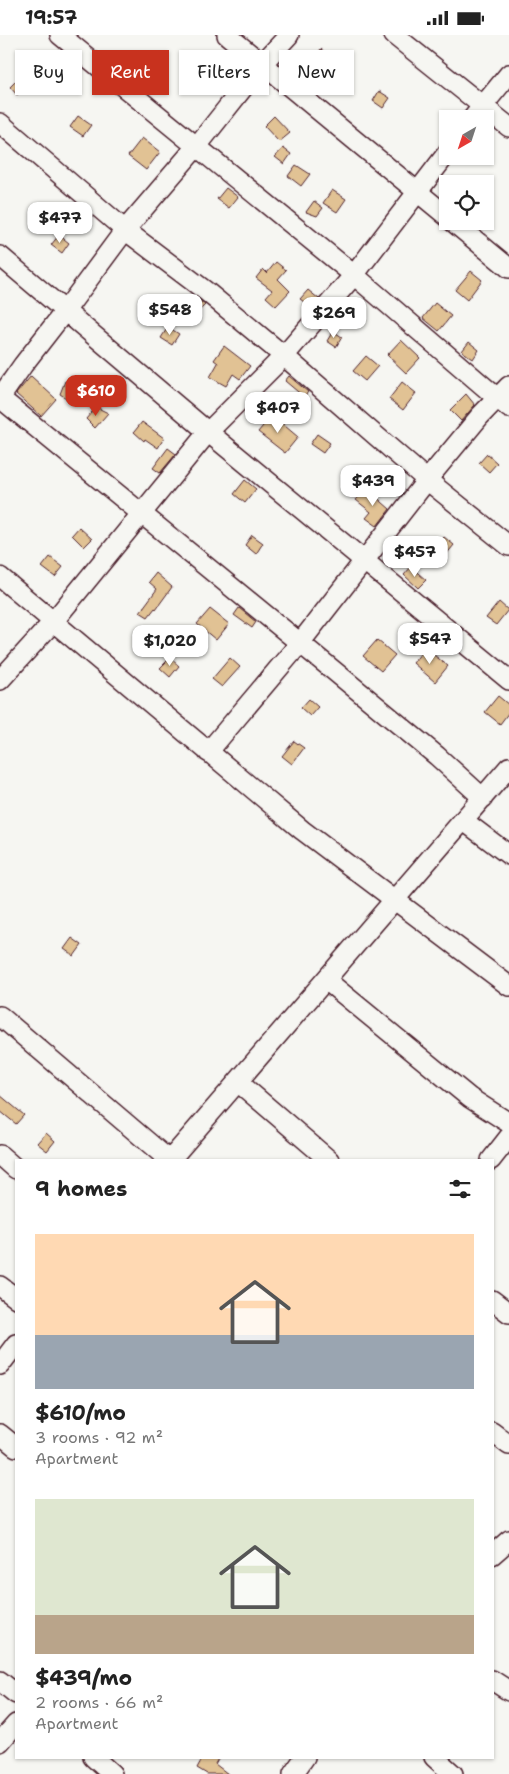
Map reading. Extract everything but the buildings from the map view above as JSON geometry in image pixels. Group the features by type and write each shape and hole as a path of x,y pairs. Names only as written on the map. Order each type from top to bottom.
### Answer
{"street":[{"path":"60,35 505,398 480,416 427,480 300,643 208,753"},
{"path":"227,35 245,50"},
{"path":"269,56 289,35"},
{"path":"394,35 475,110"},
{"path":"269,70 439,210"},
{"path":"479,110 509,74"},
{"path":"237,95 197,146 125,230 22,365 0,398 437,756 483,798"},
{"path":"494,120 509,127"},
{"path":"0,123 125,230 207,293 284,356 427,480 509,546"},
{"path":"0,680 53,622 208,432 284,356 354,275 439,164"},
{"path":"463,230 509,269"},
{"path":"0,256 208,432 509,680"},
{"path":"0,577 302,830 509,986"},
{"path":"171,1159 509,767"},
{"path":"464,821 509,855"},
{"path":"326,980 470,1098 509,1123"},
{"path":"0,1016 169,1159"},
{"path":"238,1082 327,1159"},
{"path":"491,1159 509,1137"},
{"path":"0,1155 15,1168"},
{"path":"0,1286 15,1297"},
{"path":"494,1302 509,1313"},
{"path":"0,1365 15,1345"},
{"path":"0,1434 15,1446"},
{"path":"494,1434 509,1445"},
{"path":"0,1681 15,1693"},
{"path":"494,1681 509,1691"},
{"path":"0,1741 15,1725"},
{"path":"95,1759 112,1774"},
{"path":"293,1774 304,1759"},
{"path":"436,1759 453,1774"}]}
